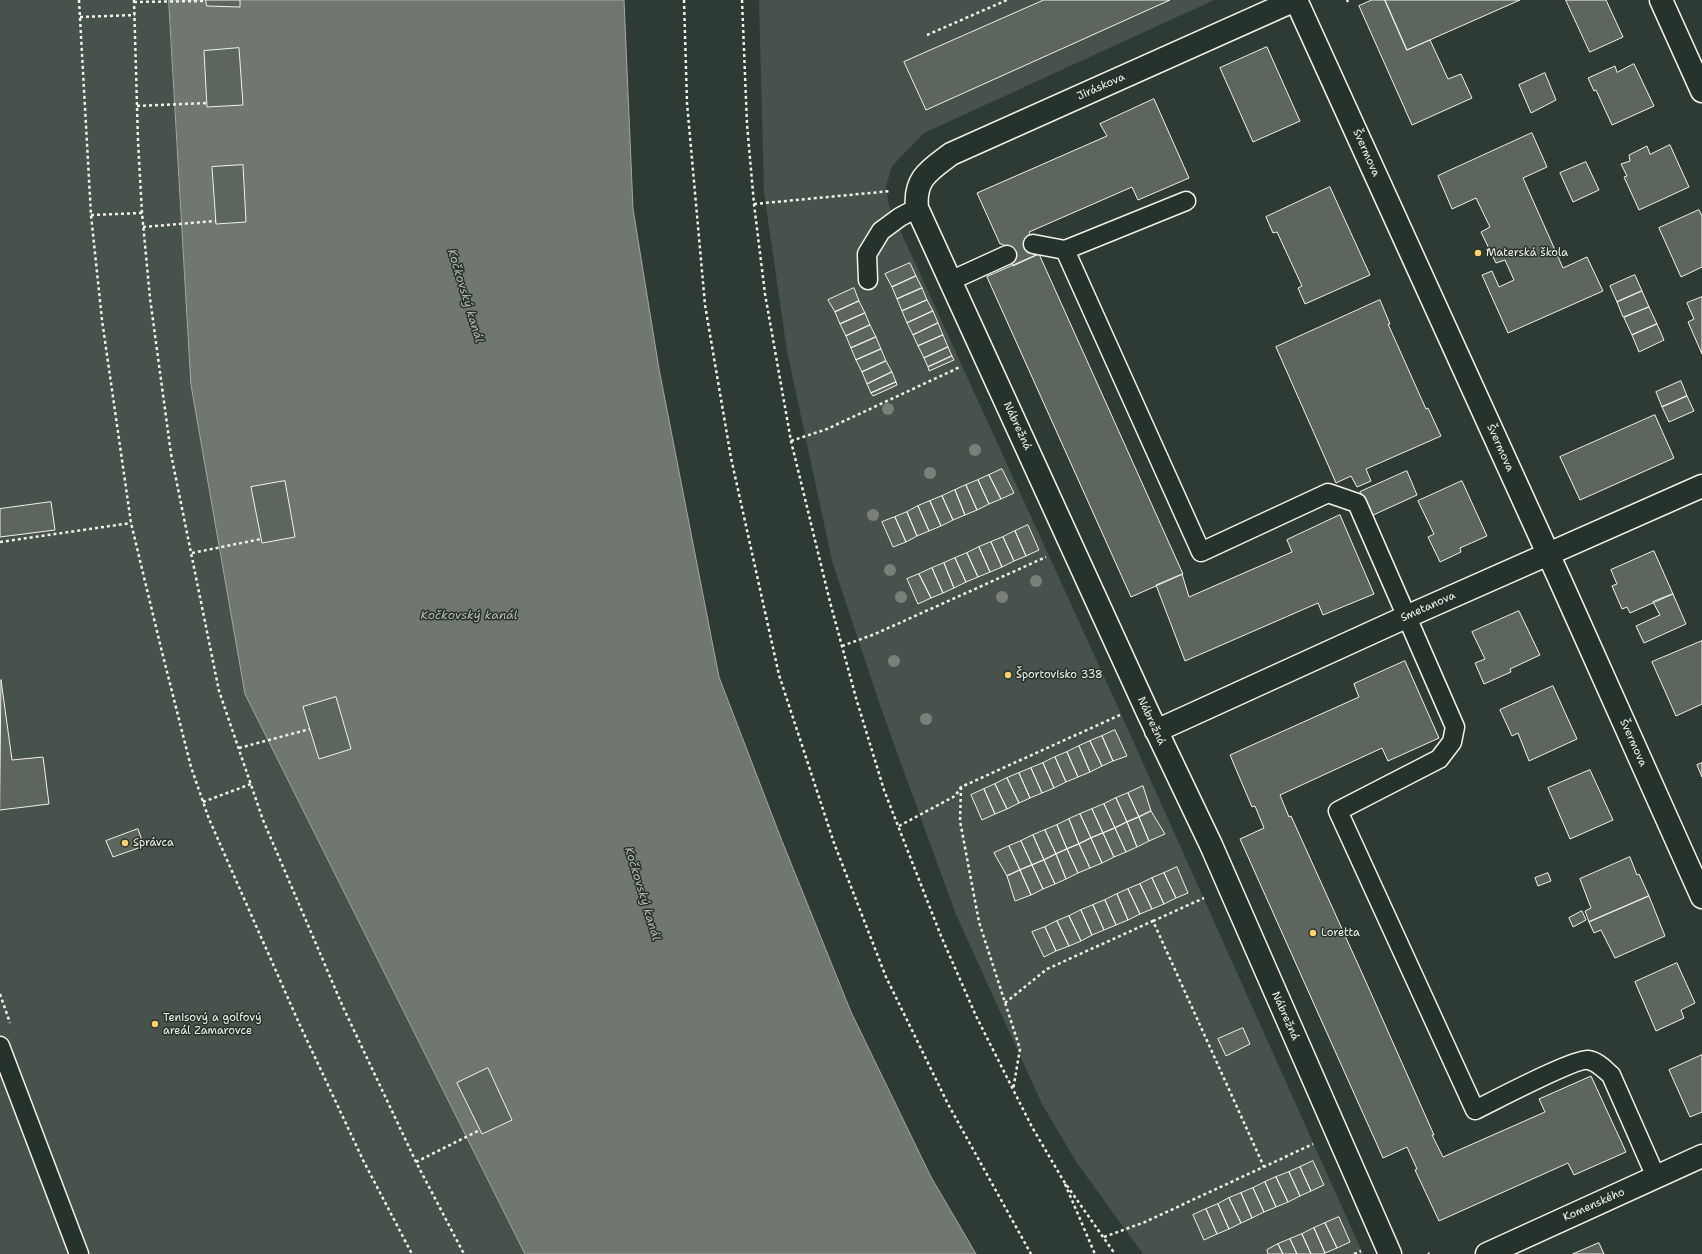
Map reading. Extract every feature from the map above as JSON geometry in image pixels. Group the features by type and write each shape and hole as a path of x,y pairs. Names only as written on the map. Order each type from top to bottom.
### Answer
{"street":[{"name":"Jiráskova","path":"918,198 925,174 951,154 1296,0"},
{"name":"Švermova","path":"1296,0 1549,554 1702,897"},
{"path":"1661,0 1702,91"},
{"name":"Nábrežná","path":"918,198 950,281 1156,731 1211,845 1390,1254"},
{"name":"Smetanova","path":"1156,731 1406,616 1702,486"},
{"name":"Komenského","path":"1487,1254 1702,1156"}],"lane":[{"path":"868,280 867,254 881,231 900,217 918,198"},
{"path":"1033,244 1065,250 1186,201"},
{"path":"1065,250 1201,552 1328,492 1356,503 1455,727 1452,742 1439,759 1338,811 1475,1110 1556,1071 1587,1060 1600,1065 1611,1076 1656,1177"},
{"path":"950,281 1007,255"},
{"path":"0,1046 79,1254"}],"path":[{"path":"79,0 92,215 102,320 131,523 191,767 203,802 229,866 325,1078 363,1160 412,1254"},
{"path":"684,0 687,103 705,305 731,458 779,675 834,843 886,977 948,1104 1031,1254"},
{"path":"742,0 747,124 754,204 765,294 791,441 842,646 884,790 940,936 976,1016 1013,1091 1032,1127 1064,1180 1115,1254"},
{"path":"927,35 1008,0"},
{"path":"206,1 134,1 143,227 150,298 171,454 220,691 263,820 343,1007 416,1162 464,1254"},
{"path":"80,17 135,15"},
{"path":"137,106 207,103"},
{"path":"754,204 918,198"},
{"path":"92,215 142,213"},
{"path":"143,227 216,221"},
{"path":"791,441 827,429 960,367"},
{"path":"0,542 131,523"},
{"path":"192,553 261,539"},
{"path":"842,646 875,634 1047,556"},
{"path":"898,826 955,796 961,787 1126,713"},
{"path":"239,748 310,729"},
{"path":"203,802 250,784"},
{"path":"961,787 960,821 979,922 1020,1049 1013,1091"},
{"path":"1005,1003 1047,969 1208,896"},
{"path":"1153,921 1264,1167"},
{"path":"416,1162 480,1130"},
{"path":"1104,1237 1145,1222 1318,1142"},
{"path":"1064,1180 1094,1254"}],"shaded area":[{"path":"0,0 169,0 191,385 245,694 525,1254 0,1254"},
{"path":"759,0 1214,0 924,133 892,166 886,186 889,206 1112,694 1363,1254 1143,1254 1077,1163 1042,1104 955,912 881,708 832,561 787,351 764,192"}],"water":[{"name":"Kočkovský kanál","path":"169,0 624,0 633,209 659,369 719,677 782,841 851,1012 931,1177 976,1254 525,1254 245,694 191,385"}],"building":[{"path":"206,0 240,0 240,7 207,6"},
{"path":"1044,0 1170,0 926,110 904,62"},
{"path":"1372,0 1385,0 1407,50 1430,40 1448,79 1461,74 1472,98 1412,125 1359,6"},
{"path":"1385,0 1520,0 1407,50"},
{"path":"1566,0 1606,0 1623,37 1590,52"},
{"path":"1267,47 1300,121 1253,142 1220,68"},
{"path":"239,48 243,105 207,107 204,51"},
{"path":"1634,64 1654,106 1612,125 1596,90 1594,91 1588,78 1615,66 1617,72"},
{"path":"1545,73 1556,100 1531,113 1519,85"},
{"path":"1154,99 1189,178 1138,200 1132,187 1029,232 1039,254 1013,266 1003,244 1000,244 977,193 1107,136 1100,124"},
{"path":"1532,133 1547,167 1523,178 1563,268 1587,257 1603,291 1508,333 1482,275 1492,271 1499,287 1514,280 1505,260 1496,263 1481,232 1490,227 1476,198 1452,209 1438,176"},
{"path":"1670,145 1689,187 1639,210 1624,177 1627,176 1621,164 1630,161 1629,155 1647,146 1650,154"},
{"path":"1586,162 1599,190 1573,202 1560,173"},
{"path":"243,165 246,222 216,224 212,167"},
{"path":"1330,187 1370,275 1305,304 1298,288 1302,286 1277,232 1273,233 1266,217"},
{"path":"1699,210 1702,216 1702,267 1681,277 1659,228"},
{"path":"1039,254 1183,574 1131,597 987,277"},
{"path":"910,263 916,276 892,287 885,274"},
{"path":"1635,275 1642,291 1617,302 1610,286"},
{"path":"916,276 922,288 897,299 892,287"},
{"path":"854,288 859,301 835,312 828,300"},
{"path":"922,288 927,300 902,311 897,299"},
{"path":"1642,291 1649,307 1623,317 1617,302"},
{"path":"1702,297 1702,354 1688,322 1694,319 1687,303"},
{"path":"927,300 933,311 907,323 902,311"},
{"path":"1380,300 1390,324 1388,324 1426,409 1428,408 1441,436 1366,469 1371,481 1357,487 1351,476 1336,483 1276,347"},
{"path":"859,301 865,313 840,324 835,312"},
{"path":"1649,307 1657,324 1632,335 1624,318"},
{"path":"933,311 938,323 913,335 907,323"},
{"path":"865,313 870,325 846,336 840,324"},
{"path":"938,323 943,335 918,346 913,335"},
{"path":"1657,324 1664,340 1639,352 1632,335"},
{"path":"870,325 876,337 851,348 846,336"},
{"path":"943,335 948,347 924,358 918,346"},
{"path":"876,337 881,349 856,360 851,348"},
{"path":"948,347 952,356 928,367 924,358"},
{"path":"881,349 886,361 862,372 856,360"},
{"path":"952,356 954,360 929,371 928,367"},
{"path":"886,361 892,372 867,384 862,372"},
{"path":"892,372 896,382 871,393 867,384"},
{"path":"1681,381 1687,396 1662,407 1656,392"},
{"path":"896,382 897,385 873,396 871,393"},
{"path":"1687,396 1694,411 1669,422 1662,407"},
{"path":"1655,415 1674,458 1580,500 1560,457"},
{"path":"1002,469 1014,493 1001,499 989,475"},
{"path":"1407,471 1417,495 1371,516 1360,492"},
{"path":"989,475 1001,499 989,504 978,480"},
{"path":"978,480 989,504 977,510 966,485"},
{"path":"285,481 295,537 262,543 251,487"},
{"path":"1462,481 1487,536 1460,548 1461,552 1440,562 1428,537 1434,534 1418,501"},
{"path":"966,485 977,510 965,515 955,490"},
{"path":"955,490 965,515 953,520 942,496"},
{"path":"942,496 953,520 941,526 930,501"},
{"path":"930,501 941,526 929,531 918,506"},
{"path":"51,502 55,530 0,537 0,509"},
{"path":"918,506 929,531 917,536 907,512"},
{"path":"907,512 917,536 906,542 895,517"},
{"path":"1340,515 1374,594 1323,615 1318,603 1185,661 1156,585 1182,574 1189,597 1292,552 1287,540"},
{"path":"895,517 906,542 893,547 882,522"},
{"path":"1028,525 1039,550 1026,556 1015,531"},
{"path":"1015,531 1026,556 1014,561 1003,537"},
{"path":"1003,537 1014,561 1002,567 991,542"},
{"path":"991,542 1002,567 990,572 979,547"},
{"path":"979,547 990,572 978,577 967,553"},
{"path":"1654,551 1673,594 1630,613 1627,607 1622,609 1612,586 1617,584 1611,570"},
{"path":"967,553 978,577 966,582 955,558"},
{"path":"955,558 966,582 954,588 944,563"},
{"path":"944,563 954,588 943,593 932,568"},
{"path":"932,568 943,593 931,598 919,574"},
{"path":"919,574 931,598 918,604 907,579"},
{"path":"1673,594 1686,624 1644,643 1636,626 1660,615 1653,602"},
{"path":"1519,611 1540,655 1510,669 1511,672 1484,684 1475,663 1485,659 1472,632"},
{"path":"1702,641 1702,704 1676,716 1652,662"},
{"name":"Loretta","path":"1405,661 1439,738 1388,761 1382,748 1280,795 1289,817 1291,816 1366,982 1434,1135 1432,1135 1443,1157 1545,1112 1539,1099 1591,1076 1626,1152 1574,1175 1568,1163 1439,1221 1415,1170 1417,1169 1407,1147 1383,1158 1240,839 1264,828 1255,806 1252,807 1230,755 1359,697 1354,684"},
{"path":"1,680 12,760 43,757 49,804 0,810"},
{"path":"1553,686 1577,739 1529,761 1518,733 1512,736 1500,710"},
{"path":"336,697 351,749 319,759 303,707"},
{"path":"1115,730 1127,756 1113,761 1102,736"},
{"path":"1102,736 1113,761 1102,766 1090,741"},
{"path":"1090,741 1102,766 1090,772 1079,746"},
{"path":"1079,746 1090,772 1078,777 1067,752"},
{"path":"1067,752 1078,777 1066,782 1055,757"},
{"path":"1055,757 1066,782 1054,788 1043,763"},
{"path":"1043,763 1054,788 1042,793 1031,768"},
{"path":"1702,763 1702,777 1697,765"},
{"path":"1031,768 1042,793 1030,798 1019,773"},
{"path":"1590,770 1613,820 1570,839 1548,788"},
{"path":"1019,773 1030,798 1019,803 1007,778"},
{"path":"1007,778 1019,803 1007,809 995,784"},
{"path":"995,784 1007,809 995,814 984,789"},
{"path":"1143,786 1151,811 1139,817 1128,793"},
{"path":"984,789 995,814 982,820 971,795"},
{"path":"1128,793 1139,817 1127,822 1116,798"},
{"path":"1116,798 1127,822 1115,828 1104,804"},
{"path":"1104,804 1115,828 1103,833 1092,809"},
{"path":"1092,809 1103,833 1091,838 1080,814"},
{"path":"1151,811 1165,834 1149,841 1139,817"},
{"path":"1080,814 1091,838 1079,844 1069,819"},
{"path":"1139,817 1149,841 1137,847 1127,822"},
{"path":"1069,819 1079,844 1067,849 1057,825"},
{"path":"1127,822 1137,847 1126,852 1115,828"},
{"path":"1057,825 1067,849 1056,854 1045,830"},
{"path":"1115,828 1126,852 1114,857 1103,833"},
{"name":"Správca","path":"138,829 144,846 113,857 106,841"},
{"path":"1045,830 1056,854 1044,860 1033,835"},
{"path":"1103,833 1114,857 1102,863 1091,838"},
{"path":"1033,835 1044,860 1032,865 1021,841"},
{"path":"1091,838 1102,863 1090,868 1079,844"},
{"path":"1021,841 1032,865 1020,870 1009,846"},
{"path":"1079,844 1090,868 1078,873 1067,849"},
{"path":"1009,846 1020,870 1007,876 994,853"},
{"path":"1067,849 1078,873 1066,879 1056,854"},
{"path":"1056,854 1066,879 1055,884 1044,860"},
{"path":"1630,857 1637,875 1639,874 1649,896 1589,922 1585,911 1591,908 1580,879"},
{"path":"1044,860 1055,884 1043,889 1032,865"},
{"path":"1032,865 1043,889 1031,895 1020,870"},
{"path":"1177,867 1188,893 1176,898 1164,873"},
{"path":"1020,870 1031,895 1015,901 1007,876"},
{"path":"1164,873 1176,898 1164,904 1152,878"},
{"path":"1548,873 1551,881 1538,886 1535,878"},
{"path":"1152,878 1164,904 1152,909 1140,884"},
{"path":"1140,884 1152,909 1140,914 1128,889"},
{"path":"1128,889 1140,914 1128,920 1117,894"},
{"path":"1117,894 1128,920 1116,925 1105,900"},
{"path":"1649,896 1665,936 1615,958 1601,930 1594,933 1589,922"},
{"path":"1105,900 1116,925 1104,930 1093,905"},
{"path":"1093,905 1104,930 1092,935 1081,910"},
{"path":"1081,910 1092,935 1081,941 1069,916"},
{"path":"1582,911 1586,920 1573,927 1569,918"},
{"path":"1069,916 1081,941 1069,946 1057,921"},
{"path":"1057,921 1069,946 1056,951 1045,927"},
{"path":"1045,927 1056,951 1044,957 1032,932"},
{"path":"1677,963 1695,1003 1681,1010 1684,1018 1656,1031 1635,982"},
{"path":"1243,1028 1250,1044 1226,1056 1218,1039"},
{"path":"1702,1055 1702,1112 1690,1117 1669,1070"},
{"path":"488,1068 512,1120 482,1134 457,1083"},
{"path":"1313,1161 1324,1185 1311,1191 1300,1167"},
{"path":"1300,1167 1311,1191 1300,1196 1289,1172"},
{"path":"1289,1172 1300,1196 1288,1202 1276,1177"},
{"path":"1276,1177 1288,1202 1276,1207 1265,1182"},
{"path":"1265,1182 1276,1207 1264,1212 1253,1188"},
{"path":"1253,1188 1264,1212 1252,1218 1241,1193"},
{"path":"1241,1193 1252,1218 1241,1223 1229,1198"},
{"path":"1229,1198 1241,1223 1229,1229 1218,1204"},
{"path":"1218,1204 1229,1229 1217,1234 1206,1209"},
{"path":"1206,1209 1217,1234 1204,1240 1193,1215"},
{"path":"1339,1217 1350,1242 1337,1248 1325,1223"},
{"path":"1325,1223 1337,1248 1325,1253 1314,1228"},
{"path":"1314,1228 1325,1253 1323,1254 1311,1254 1302,1234"},
{"path":"1302,1234 1311,1254 1297,1254 1290,1239"},
{"path":"1290,1239 1297,1254 1283,1254 1278,1244"},
{"path":"1599,1243 1604,1254 1573,1254"},
{"path":"1278,1244 1283,1254 1268,1254 1267,1250"}],"place":[{"name":"Materská škola","path":"1478,253"},
{"name":"Športovisko 338","path":"1008,675"},
{"name":"Správca","path":"125,843"},
{"name":"Loretta","path":"1313,933"},
{"name":"Tenisový a golfový areál Zamarovce","path":"155,1024"}]}
